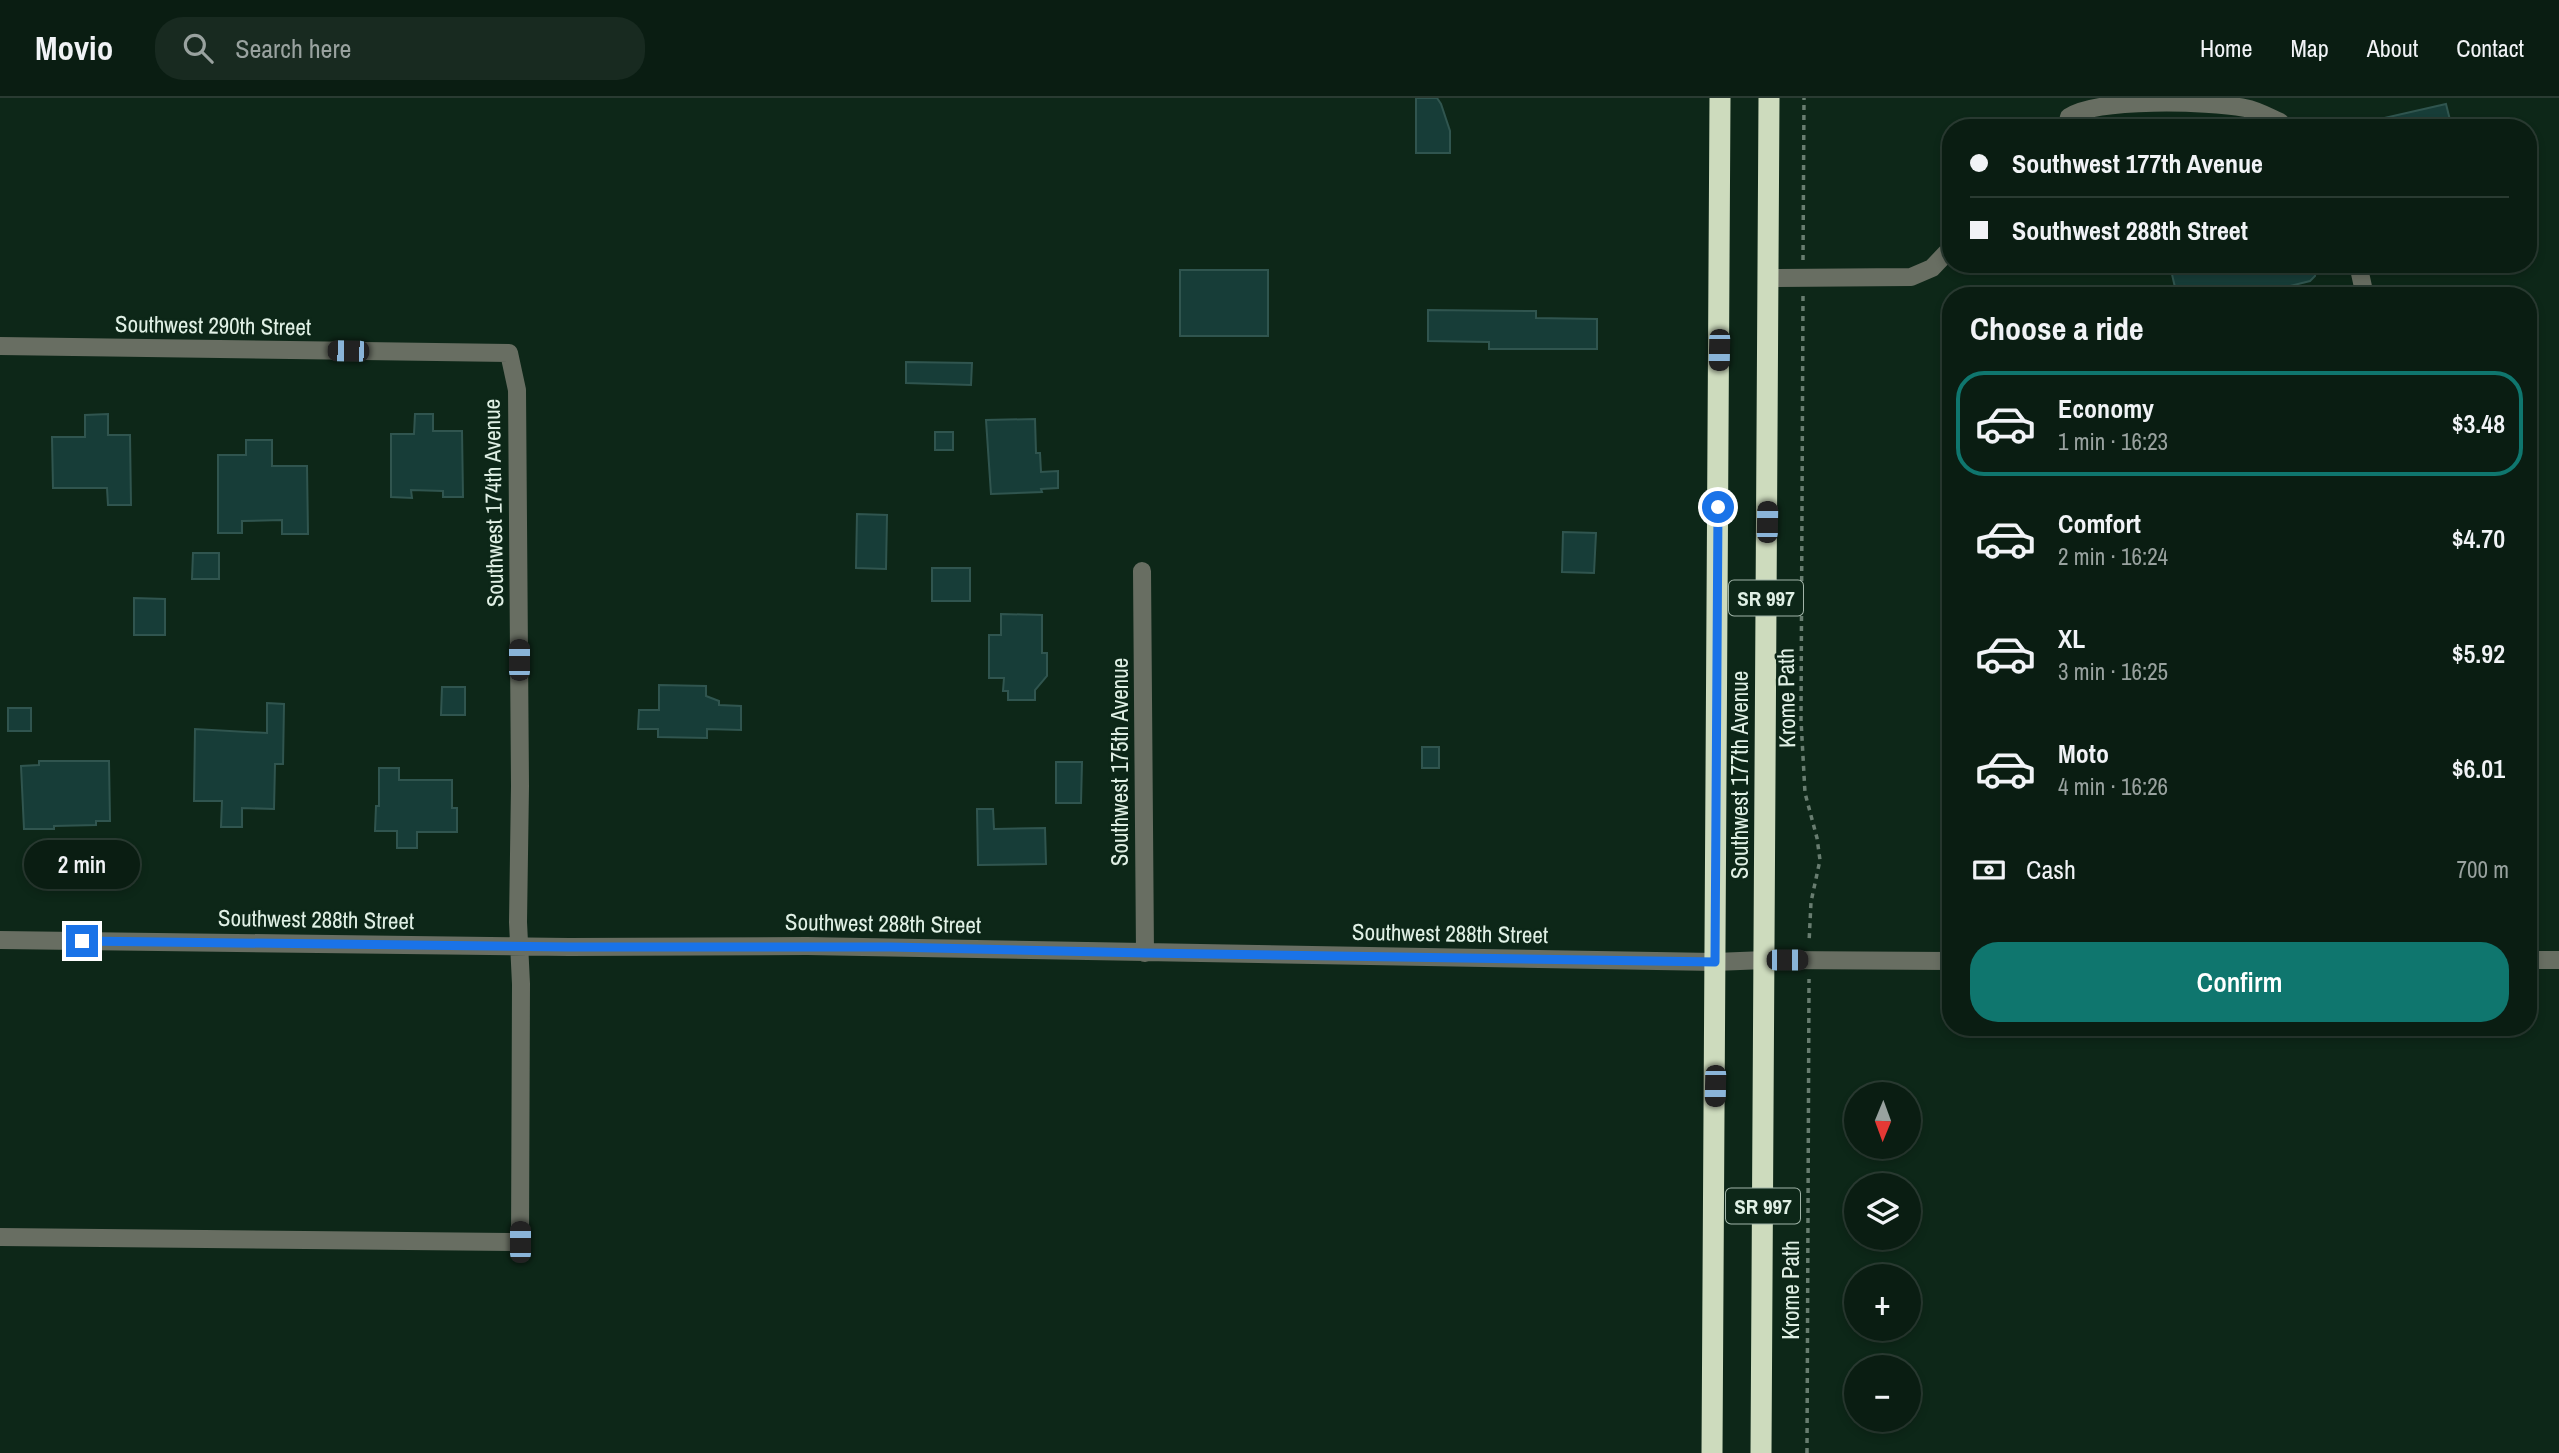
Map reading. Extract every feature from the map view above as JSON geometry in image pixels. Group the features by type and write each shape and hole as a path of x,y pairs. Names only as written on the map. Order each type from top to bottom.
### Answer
{"highway":[{"name":"Southwest 177th Avenue","path":"1712,1453 1720,98"},
{"name":"Southwest 177th Avenue","path":"1761,1453 1769,98"}],"street":[{"path":"2068,119 2085,106 2164,100 2248,108 2269,119"},
{"path":"1769,278 1911,277 1932,268 1942,257"},
{"name":"Southwest 290th Street","path":"0,346 509,353"},
{"name":"Southwest 174th Avenue","path":"0,1237 520,1242 517,390 509,353"},
{"name":"Southwest 175th Avenue","path":"1142,571 1145,953"},
{"name":"Southwest 288th Street","path":"0,940 519,946 807,946 1715,962 1942,961"},
{"path":"2537,960 2559,960"}],"path":[{"path":"1803,266 1804,98"},
{"name":"Krome Path","path":"1804,290 1801,720 1805,793 1820,860 1811,902 1809,934"},
{"name":"Krome Path","path":"1807,1453 1810,1000"}],"building":[{"path":"1416,98 1437,98 1441,104 1450,131 1450,153 1416,153"},
{"path":"2446,104 2450,119 2380,119"},
{"path":"1180,270 1268,270 1268,336 1180,336"},
{"path":"2172,273 2316,273 2310,281 2286,287 2175,287"},
{"path":"1428,310 1536,311 1536,318 1597,319 1597,349 1489,349 1489,342 1428,341"},
{"path":"906,362 972,363 971,385 906,383"},
{"path":"108,414 108,435 130,435 131,505 108,505 107,488 53,488 52,437 85,437 85,415"},
{"path":"415,414 433,414 433,431 462,431 463,497 443,497 443,491 411,490 412,498 391,497 391,434 414,434"},
{"path":"1035,419 1036,453 1040,453 1041,472 1058,471 1058,488 1041,489 1042,492 991,494 986,420"},
{"path":"935,432 953,432 953,450 935,450"},
{"path":"246,440 272,440 272,466 307,466 308,534 282,534 282,520 242,521 242,533 218,533 218,455 246,455"},
{"path":"857,514 887,515 886,569 856,568"},
{"path":"1563,532 1596,533 1594,573 1562,572"},
{"path":"193,553 219,553 219,579 192,579"},
{"path":"932,568 970,568 970,601 932,601"},
{"path":"134,598 165,599 165,635 134,635"},
{"path":"1001,614 1042,615 1042,653 1047,653 1047,676 1035,690 1035,700 1008,700 1008,691 1003,691 1004,678 989,678 989,635 1001,635"},
{"path":"659,685 706,686 706,696 719,701 719,705 741,706 741,730 707,729 707,738 658,737 658,729 638,729 639,710 659,710"},
{"path":"442,687 465,687 465,715 441,715"},
{"path":"267,703 284,704 283,764 275,764 274,809 242,808 242,827 221,827 222,801 194,801 195,729 267,733"},
{"path":"8,708 31,708 31,731 8,731"},
{"path":"1422,747 1439,747 1439,768 1422,768"},
{"path":"39,761 109,761 110,821 96,821 96,825 54,826 54,829 24,829 21,766 39,765"},
{"path":"1056,762 1082,762 1081,803 1056,803"},
{"path":"379,768 399,768 399,780 452,780 452,808 457,808 457,832 417,832 417,848 397,848 397,831 375,831 376,806 379,806"},
{"path":"977,809 993,809 994,829 1045,828 1046,864 978,865"}],"route":[{"path":"82,941 569,947 891,947 1715,962 1718,507"}]}
